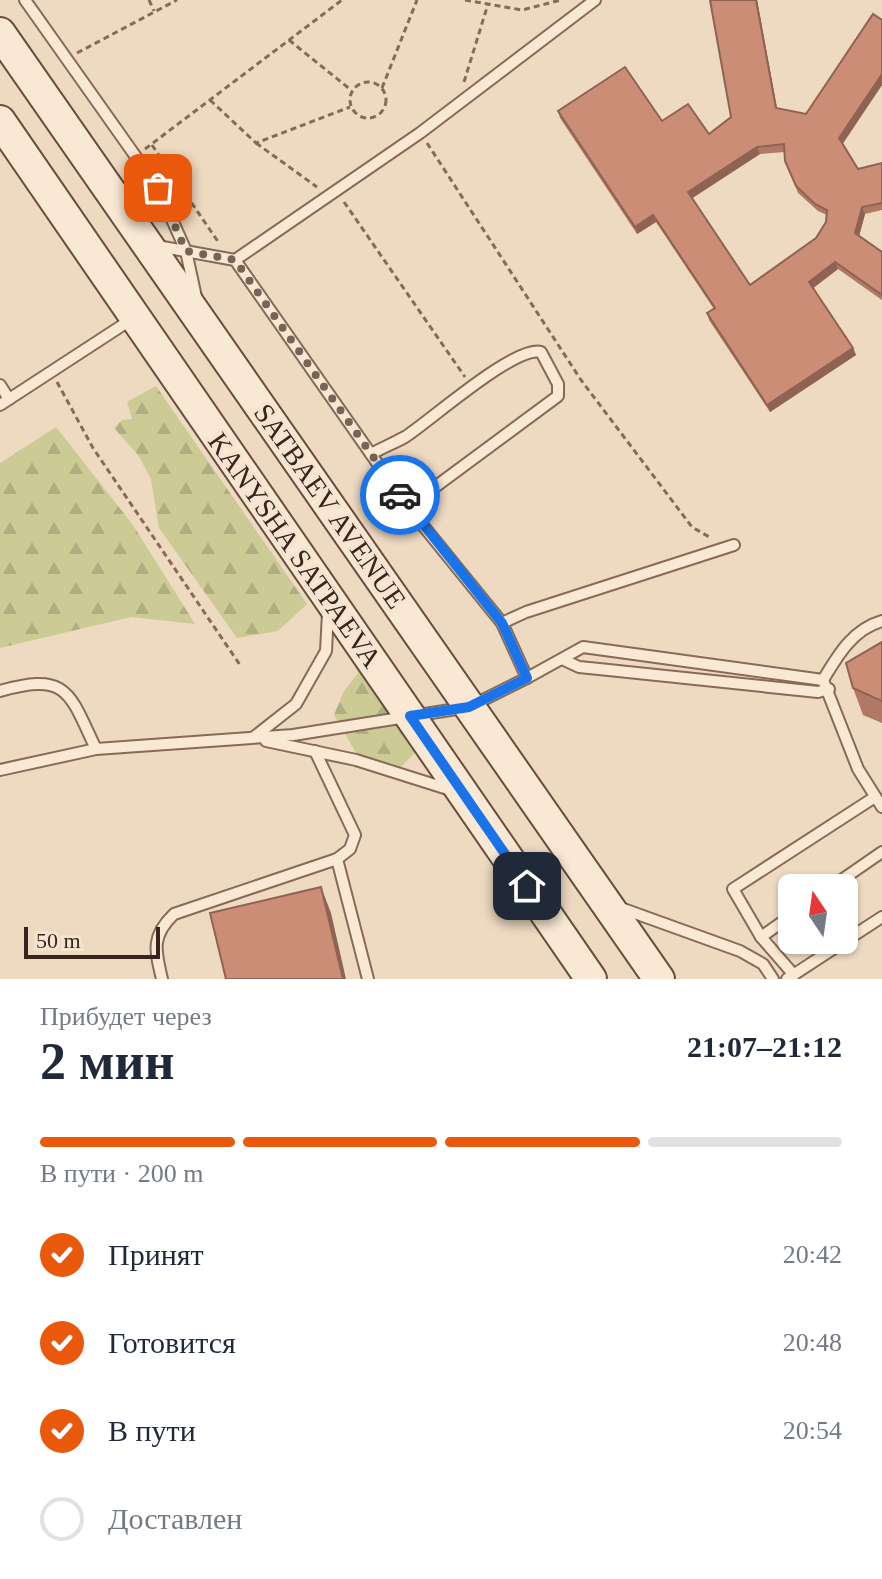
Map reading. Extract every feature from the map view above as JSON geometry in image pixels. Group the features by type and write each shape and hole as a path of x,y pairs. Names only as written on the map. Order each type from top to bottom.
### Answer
{"main road":[{"name":"SATBAEV AVENUE","path":"0,33 659,979"},
{"name":"KANYSHA SATPAEVA","path":"0,121 591,979"}],"lane":[{"path":"25,0 158,188 186,251 202,322"},
{"path":"235,260 420,133 595,0"},
{"path":"147,244 235,260 408,507 502,623 527,678"},
{"path":"0,385 4,402 135,317"},
{"path":"371,454 404,437 472,387 534,350 541,352 560,389 558,396 408,507"},
{"path":"502,623 526,612 730,546"},
{"path":"252,739 296,704 326,651 329,599"},
{"path":"564,660 589,668 818,692 826,684 850,641 867,625 882,621"},
{"path":"0,770 96,749 252,739 469,707 564,660 583,647 826,684"},
{"path":"0,691 35,682 56,686 71,697 96,749"},
{"path":"826,684 858,769 882,807"},
{"path":"252,739 356,760 463,793"},
{"path":"162,979 156,953 160,928 174,914 337,859 350,849 355,835 315,751"},
{"path":"875,797 733,889 761,937 790,977 882,917"},
{"path":"850,874 882,852"},
{"path":"337,859 368,979"},
{"path":"606,903 740,951 763,964 773,979"},
{"path":"761,937 778,925"}],"path":[{"path":"149,0 155,12"},
{"path":"66,58 177,0"},
{"path":"135,155 342,0"},
{"path":"382,88 417,0"},
{"path":"465,0 522,10 561,0"},
{"path":"460,92 488,4"},
{"path":"289,40 351,90"},
{"path":"350,107 363,118 380,115 388,100 382,88 365,80 351,90"},
{"path":"350,107 351,90"},
{"path":"210,100 256,143 320,189 308,196"},
{"path":"256,143 350,107"},
{"path":"420,133 581,380 692,527 730,546"},
{"path":"152,145 221,247"},
{"path":"335,189 472,387"},
{"path":"51,372 93,448 240,665"}],"green space":[{"path":"156,386 307,604 278,631 237,638 159,528 151,479 138,455 114,428 122,420 132,419 127,402"},
{"path":"56,427 133,525 195,624 131,617 0,648 0,463"},
{"path":"347,639 422,745 398,770 356,753 334,715 344,691 358,673"}],"building":[{"path":"710,0 756,0 776,108 806,114 873,14 882,20 882,74 839,138 858,169 882,163 882,203 862,207 855,233 882,252 882,295 835,262 809,282 853,348 767,405 707,313 715,308 653,215 635,227 558,111 625,67 662,121 688,104 709,134 731,117","holes":["784,144 785,161 796,186 815,204 827,210 826,222 816,238 750,285 688,192 757,147"]},
{"path":"882,642 882,701 853,688 846,663"},
{"path":"321,887 343,979 226,979 210,913"}],"way so far":[{"path":"158,188 186,251 235,260 400,495"}],"route":[{"path":"400,495 502,623 527,678 469,707 410,716 527,886"}]}
